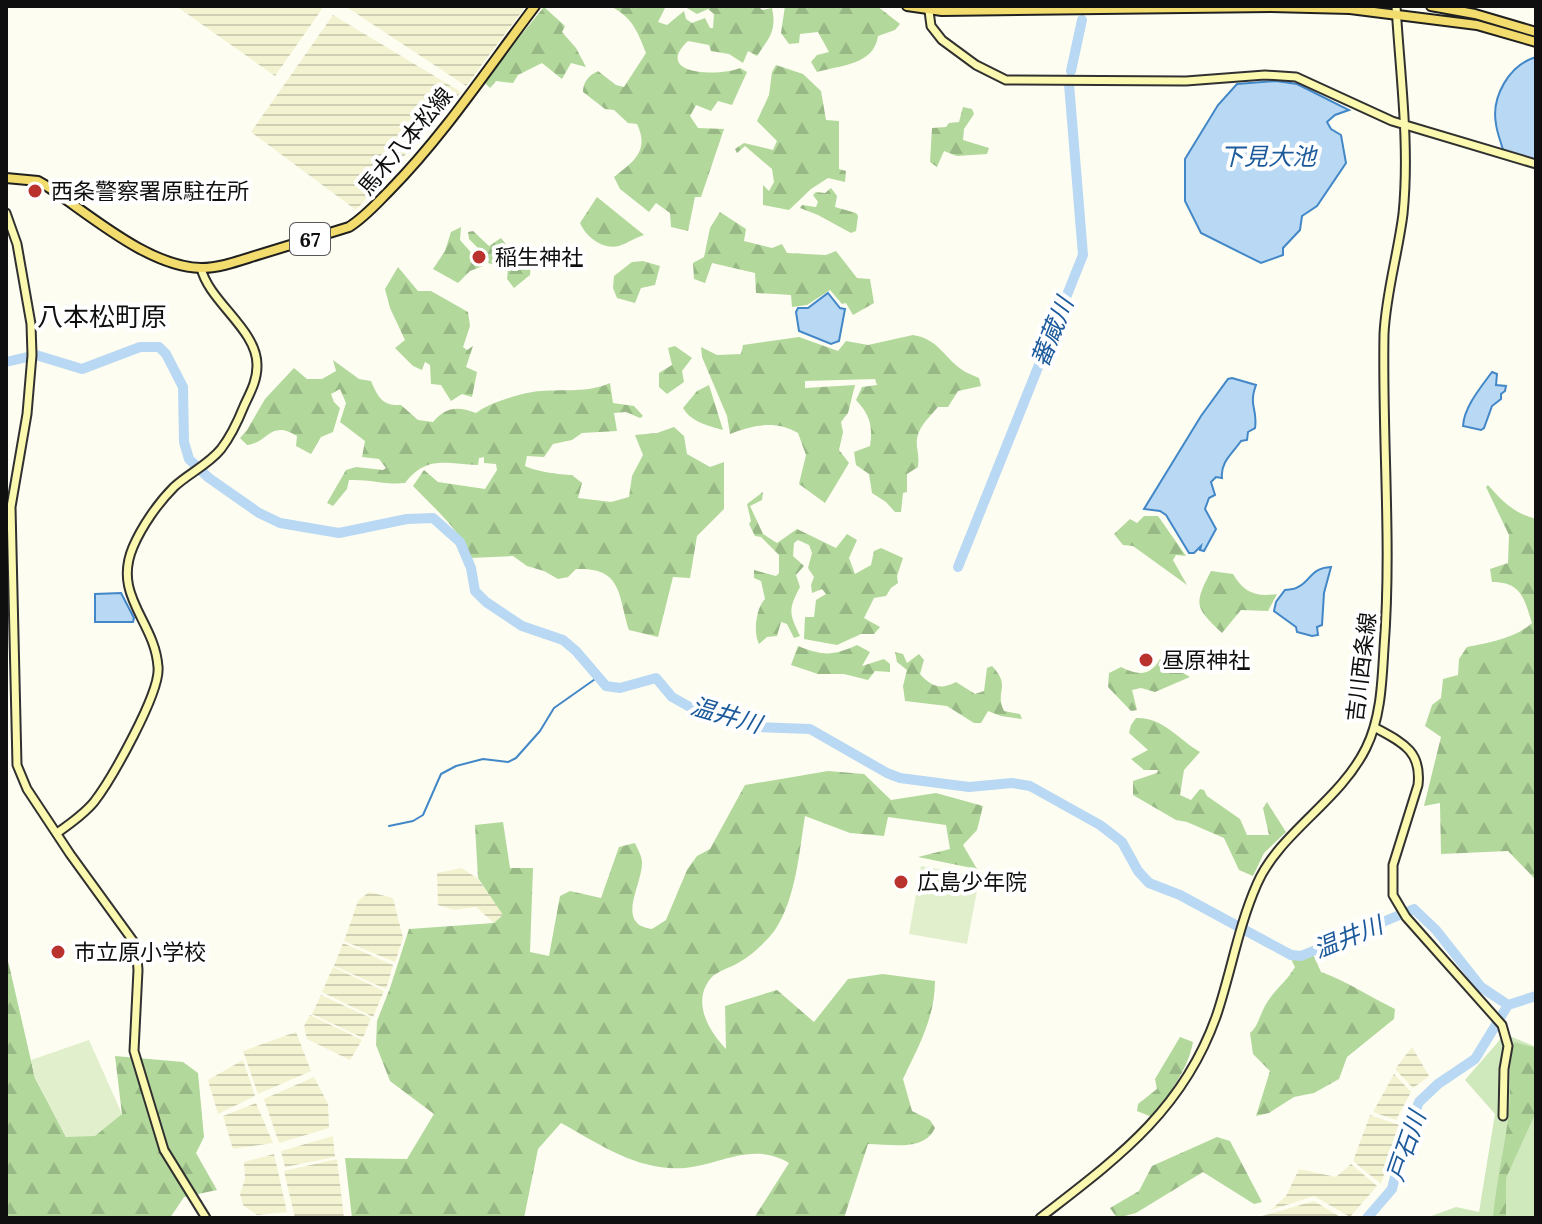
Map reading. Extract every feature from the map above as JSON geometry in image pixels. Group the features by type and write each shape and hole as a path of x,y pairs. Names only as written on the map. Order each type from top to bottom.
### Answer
{"main road":[{"name":"馬木八本松線","path":"6,178 38,181 158,258 178,265 201,268 224,265 349,227 360,220 438,137 535,6"},
{"path":"907,6 929,11 1271,7 1396,10 1477,25 1536,42"},
{"path":"929,11 950,6"},
{"path":"1431,6 1475,14 1536,32"}],"street":[{"name":"吉川西条線","path":"1040,1218 1122,1154 1171,1101 1215,1020 1242,924 1259,878 1356,767 1374,727 1386,617 1384,334 1403,213 1406,159 1396,10"},
{"path":"929,11 931,26 942,40 976,65 1006,80 1186,81 1282,75 1313,83 1404,125 1536,164"},
{"path":"6,213 17,244 31,324 32,355 27,414 11,507 17,765 27,789 136,945 138,970 134,1051 164,1150 206,1218"},
{"path":"57,833 84,812 100,792 144,716 158,682 158,664 147,630 128,591 126,567 145,523 174,488 220,449 232,432 255,382 257,363 250,343 205,282 201,268"},
{"path":"1374,727 1412,752 1419,773 1393,868 1393,895 1406,917 1502,1025 1508,1046 1503,1116"}],"green space":[{"path":"176,6 324,6 275,76"},
{"path":"345,6 526,6 466,86"},
{"path":"610,6 666,6 658,22 667,25 684,11 686,19 692,23 705,18 710,28 713,28 714,14 708,9 697,14 687,6 772,8 773,29 768,39 757,56 748,51 743,63 729,54 711,51 709,45 688,41 679,52 678,61 693,71 718,72 740,68 747,72 732,105 718,101 711,111 696,105 690,116 698,128 724,129 701,197 695,197 688,231 671,227 670,213 656,203 649,212 620,189 614,177 638,155 641,133 637,124 628,123 614,110 605,109 583,92 587,79 598,71 616,85 624,87 646,53 633,25"},
{"path":"785,6 877,6 900,24 895,30 878,36 875,46 863,58 817,72 811,62 817,55 829,52 818,32 800,34 799,43 789,44 781,33"},
{"path":"544,7 565,26 562,32 576,48 586,67 571,63 562,79 542,63 518,75 513,83 496,81 490,88 483,81"},
{"path":"333,15 461,92 356,210 251,132"},
{"path":"776,65 803,74 821,91 826,120 839,121 839,169 846,171 845,182 828,178 789,210 763,205 763,185 769,191 774,182 772,169 745,146 737,153 735,149 744,143 773,150 777,141 757,121 769,95"},
{"path":"963,107 972,109 974,114 964,129 963,140 989,148 987,154 957,156 944,151 937,167 930,162 932,128 959,122"},
{"path":"831,188 837,196 835,207 858,216 856,231 851,233 800,208 802,205 816,207 818,202 813,195 816,192 825,193"},
{"path":"597,197 644,235 613,247 591,237 580,223"},
{"path":"720,212 746,229 744,241 772,248 782,244 787,253 826,255 836,251 857,278 870,279 874,303 853,315 846,303 842,304 830,290 807,305 792,307 791,295 756,293 755,273 712,263 705,283 694,279 693,263 704,257 710,228"},
{"path":"461,227 460,240 483,266 470,271 458,283 433,269 445,251 451,232"},
{"path":"473,231 489,246 501,238 522,264 531,262 530,275 514,288 507,279 508,269 488,263 489,259 469,239 468,232"},
{"path":"643,261 660,266 655,285 641,288 635,303 617,298 613,288 614,276 632,262"},
{"path":"398,267 418,291 431,291 468,312 470,326 463,347 467,350 473,346 466,367 477,372 472,397 462,394 451,401 441,385 431,384 430,365 425,362 422,370 413,366 395,348 405,340 385,289"},
{"path":"913,335 929,340 961,369 979,378 981,386 958,391 948,407 938,407 923,425 917,441 918,467 907,474 907,492 903,493 901,512 895,512 872,493 869,474 856,465 854,452 870,446 871,432 865,411 856,400 862,387 877,385 875,379 805,381 805,388 855,385 848,413 841,422 843,432 839,450 849,463 825,503 799,484 806,455 798,433 781,426 764,425 730,434 727,416 702,357 701,347 717,355 741,354 743,345 799,337 838,351 846,341 868,345"},
{"path":"675,346 692,358 682,371 684,382 667,394 659,387 659,373 672,365 668,348"},
{"path":"333,360 359,379 371,381 385,402 401,405 418,420 433,422 452,409 476,413 525,393 584,389 610,383 613,403 634,406 643,416 614,413 617,431 582,433 572,440 553,444 544,457 527,456 525,466 572,475 582,483 578,498 611,502 629,497 632,476 643,455 635,435 657,433 674,427 684,436 687,454 710,467 724,462 724,509 697,536 690,578 673,577 658,637 629,630 616,585 602,573 576,569 568,577 558,579 527,566 513,556 470,558 454,529 413,486 424,470 438,482 485,489 497,470 496,464 484,463 484,457 479,458 478,465 429,465 405,483 349,480 347,489 333,506 327,503 346,470 356,467 386,468 379,459 362,457 365,441 340,422 346,403 340,389 331,394 340,408 333,432 321,437 311,454 296,446 297,436 288,431 275,431 247,445 240,438 265,399 294,368 307,379 322,379 336,371"},
{"path":"709,385 723,430 695,420 683,408 697,391"},
{"path":"1488,485 1509,506 1536,519 1536,880 1508,851 1441,854 1440,803 1424,806 1441,737 1425,726 1432,705 1441,698 1443,679 1458,675 1459,659 1467,647 1510,636 1532,623 1524,599 1516,589 1492,582 1490,569 1508,563 1509,535 1486,487"},
{"path":"763,492 762,500 750,506 763,534 777,543 797,529 836,548 847,534 857,540 849,558 855,574 871,565 874,551 881,548 903,558 898,583 886,596 874,598 864,618 880,627 874,634 861,634 837,645 804,639 805,617 814,617 816,600 826,594 822,589 812,593 814,577 808,568 812,553 809,545 798,540 794,543 793,556 804,566 796,575 800,587 791,612 800,636 794,638 787,624 781,622 777,636 767,637 759,644 756,621 765,599 761,581 754,578 754,570 776,576 779,573 779,555 761,537 755,536 749,524 747,504"},
{"path":"1144,516 1158,516 1186,556 1176,555 1173,560 1187,585 1133,546 1123,545 1114,534 1130,519 1137,523"},
{"path":"1211,571 1233,574 1251,592 1277,594 1268,611 1241,610 1222,633 1206,617 1200,605 1202,591"},
{"path":"857,645 870,652 862,666 884,659 890,664 890,672 875,671 868,680 844,674 818,674 791,665 798,646 828,653"},
{"path":"895,652 903,654 907,663 919,654 924,660 920,674 928,682 945,686 956,682 975,694 984,691 987,668 992,666 1001,679 1004,711 1020,714 1022,719 988,711 981,723 974,723 947,706 905,701 903,686 907,670 897,662"},
{"path":"1160,659 1190,677 1155,692 1141,688 1132,690 1137,710 1131,711 1108,687 1109,673 1121,667 1132,672 1147,672"},
{"path":"1136,718 1162,725 1200,752 1184,770 1180,795 1191,800 1200,789 1204,790 1207,796 1240,819 1247,835 1269,835 1263,808 1267,802 1286,832 1264,853 1253,876 1239,870 1224,838 1176,820 1133,795 1133,781 1158,770 1144,770 1131,759 1148,750 1129,733"},
{"path":"828,771 864,774 891,800 936,793 983,806 977,830 963,845 977,869 918,857 950,849 946,825 888,817 884,836 850,833 805,816 792,890 775,930 763,944 735,965 720,971 705,987 702,1006 705,1016 726,1049 725,1006 777,990 814,1022 848,979 883,974 935,981 929,1020 903,1079 912,1111 930,1120 935,1128 930,1136 915,1144 868,1144 844,1218 754,1218 789,1163 774,1156 744,1155 685,1168 654,1166 613,1152 561,1123 538,1149 524,1218 352,1218 345,1158 407,1159 434,1114 390,1081 376,1045 377,1021 409,929 494,923 503,915 478,878 475,825 503,822 510,868 533,868 530,952 549,956 560,896 570,891 601,898 619,847 635,843 640,855 641,871 632,911 641,926 652,929 666,920 687,870 697,856 710,849 745,785"},
{"path":"921,866 975,876 979,880 967,944 909,934"},
{"path":"462,868 478,879 504,915 494,923 476,907 454,910 438,905 437,873"},
{"path":"369,892 393,898 403,938 395,962 344,941 358,901"},
{"path":"343,943 393,965 386,989 334,966"},
{"path":"6,952 35,1078 66,1137 122,1114 115,1056 183,1062 198,1073 204,1137 196,1153 217,1190 184,1197 170,1218 6,1218"},
{"path":"1313,954 1321,972 1395,1009 1394,1019 1347,1057 1339,1079 1314,1093 1294,1097 1269,1113 1256,1116 1270,1071 1253,1054 1250,1033 1270,998 1295,967 1290,957"},
{"path":"333,967 384,991 373,1017 322,992"},
{"path":"321,995 371,1018 363,1038 312,1014"},
{"path":"310,1015 362,1040 350,1060 307,1039 304,1026"},
{"path":"296,1032 311,1071 258,1094 243,1051"},
{"path":"1505,1034 1536,1047 1536,1218 1426,1218 1456,1207 1479,1212 1495,1114 1465,1080"},
{"path":"1180,1037 1193,1042 1177,1082 1152,1117 1137,1111 1138,1104 1157,1089 1155,1079"},
{"path":"89,1040 122,1114 95,1136 66,1137 34,1075 31,1060"},
{"path":"1514,1042 1536,1048 1536,1112 1506,1178 1506,1218 1493,1218 1509,1111"},
{"path":"1412,1047 1429,1076 1413,1088 1395,1069"},
{"path":"243,1060 255,1096 218,1114 208,1080"},
{"path":"1394,1074 1411,1092 1396,1120 1373,1112"},
{"path":"314,1077 328,1104 329,1128 279,1143 264,1099"},
{"path":"256,1103 273,1143 233,1149 223,1116"},
{"path":"1370,1115 1399,1125 1381,1184 1353,1161"},
{"path":"333,1136 335,1157 285,1167 281,1151"},
{"path":"1217,1137 1230,1141 1262,1202 1254,1204 1203,1172 1136,1213 1117,1218 1110,1208 1139,1191 1152,1166"},
{"path":"274,1154 287,1212 257,1215 243,1205 240,1194 245,1179 244,1162"},
{"path":"337,1159 344,1218 295,1218 284,1171"},
{"path":"1351,1164 1377,1186 1350,1217 1314,1196 1271,1210 1286,1196 1299,1169 1336,1177"},
{"path":"1314,1201 1342,1218 1255,1218"}],"water":[{"path":"1536,57 1535,161 1503,150 1495,114 1504,83 1518,67"},
{"name":"下見大池","path":"1276,81 1297,84 1349,110 1327,122 1331,129 1341,135 1346,163 1317,206 1302,216 1300,230 1283,248 1283,255 1261,263 1201,233 1185,201 1185,159 1218,105 1237,84"},
{"path":"828,293 840,308 845,309 839,341 831,344 799,331 796,312 798,308 808,308"},
{"path":"1492,372 1497,374 1496,385 1506,386 1501,399 1492,406 1484,428 1463,426 1470,405"},
{"path":"1228,379 1256,385 1253,398 1255,428 1248,432 1247,440 1241,441 1228,458 1222,478 1216,477 1211,482 1215,495 1209,498 1205,509 1216,529 1204,551 1200,550 1201,546 1194,553 1189,553 1166,515 1144,509 1201,416"},
{"path":"1331,567 1324,593 1322,625 1317,627 1318,635 1297,632 1296,627 1274,611 1276,602 1285,590 1296,588 1315,572"},
{"path":"121,593 134,618 133,622 95,622 95,594"}],"waterway":[{"name":"蕃蔵川","path":"1071,71 1082,20"},
{"name":"蕃蔵川","path":"958,567 1083,255 1069,84"},
{"name":"温井川","path":"6,362 36,355 82,369 140,347 159,347 166,354 183,387 184,442 189,459 209,478 259,513 280,523 339,533 407,519 433,518 460,542 471,568 475,591 486,602 522,626 563,640 606,686 620,688 656,678 672,697 697,711 756,727 810,729 900,778 969,787 1012,783 1030,786 1100,825 1122,842 1138,871 1149,883 1180,895 1291,955 1301,956 1414,909 1436,930 1481,987 1508,1005"},
{"path":"389,826 413,821 423,815 441,774 456,766 483,759 508,762 516,758 540,731 554,708 598,677"},
{"name":"温井川","path":"1508,1005 1536,996"},
{"name":"戸石川","path":"1367,1218 1392,1189 1405,1137 1419,1102 1438,1084 1475,1059 1508,1005"}],"place":[{"name":"西条警察署原駐在所","path":"35,191"},
{"name":"稲生神社","path":"479,257"},
{"name":"昼原神社","path":"1146,660"},
{"name":"広島少年院","path":"901,882"},
{"name":"市立原小学校","path":"58,952"}],"district":[{"name":"八本松町原","path":"102,316"}]}
